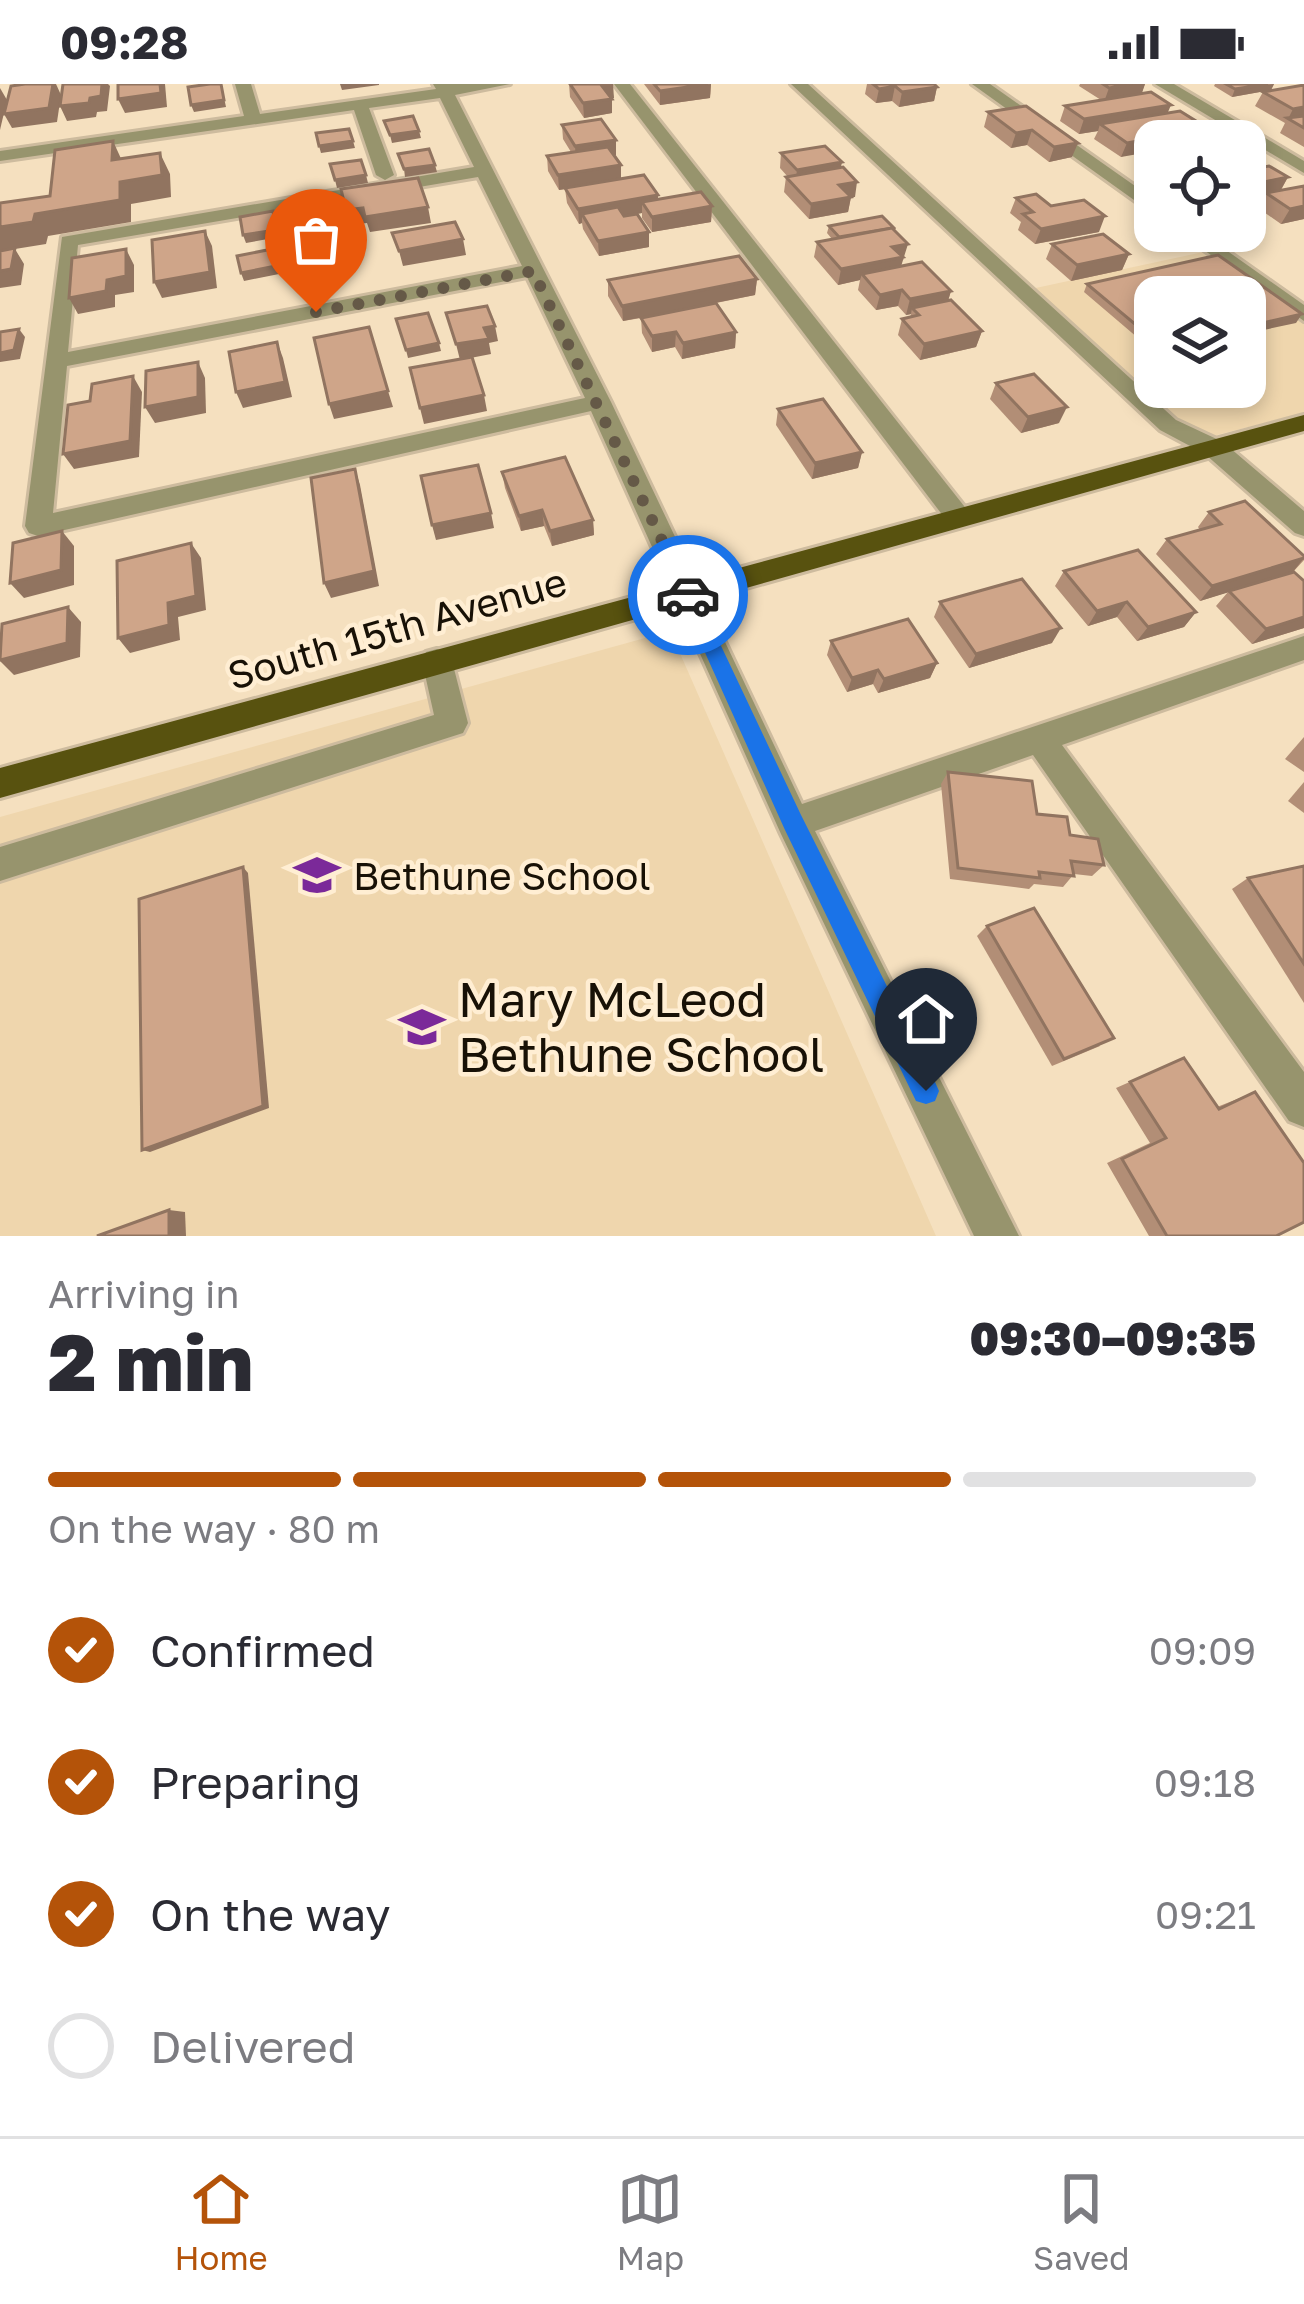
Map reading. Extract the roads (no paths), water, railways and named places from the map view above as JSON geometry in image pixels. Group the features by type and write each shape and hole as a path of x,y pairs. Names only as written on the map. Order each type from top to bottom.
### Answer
{"main road":[{"name":"South 15th Avenue","path":"0,783 1304,423"}],"street":[{"path":"243,84 253,119"},
{"path":"0,156 443,88 502,84"},
{"path":"622,84 959,518"},
{"path":"799,84 1168,425 1214,448 1304,526"},
{"path":"980,84 1134,193"},
{"path":"1163,84 1304,168"},
{"path":"443,88 599,402 793,823 997,1236"},
{"path":"360,104 385,175"},
{"path":"484,171 69,241 38,526 599,402"},
{"path":"1216,252 1304,315"},
{"path":"56,361 533,271"},
{"path":"793,823 1304,648"},
{"path":"0,864 452,723 437,661"},
{"path":"1039,738 1304,1106"}],"place":[{"name":"Bethune School","path":"317,875"},
{"name":"Mary McLeod Bethune School","path":"422,1027"}]}
